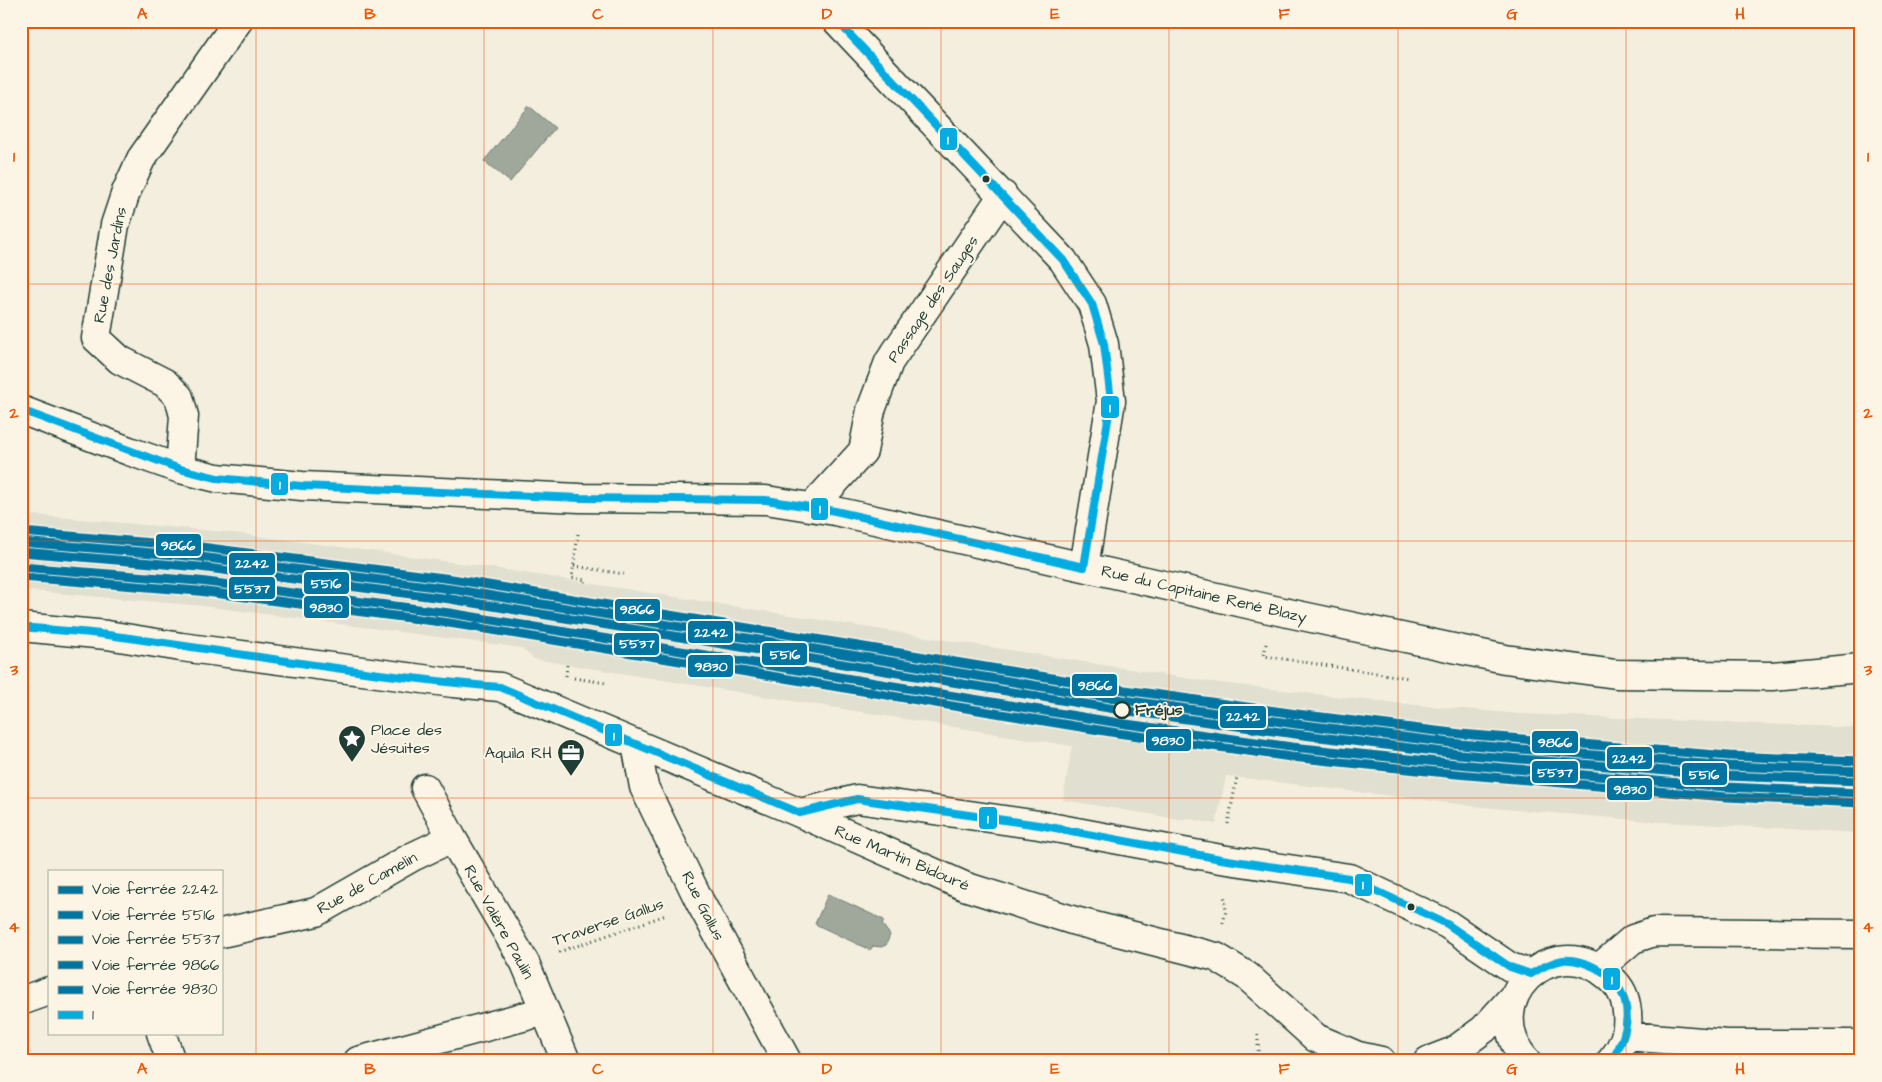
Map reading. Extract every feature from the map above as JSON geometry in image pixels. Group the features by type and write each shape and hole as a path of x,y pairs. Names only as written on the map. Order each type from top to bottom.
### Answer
{"street":[{"name":"Rue des Jardins","path":"180,469 184,416 179,397 165,383 120,360 96,338 116,225 126,192 141,160 238,21"},
{"path":"837,21 1063,260 1092,304 1104,344 1111,401 1084,567"},
{"name":"Passage des Sauges","path":"812,507 863,451 871,410 889,362 1003,195"},
{"name":"Rue du Capitaine René Blazy","path":"21,410 84,435 180,469 217,478 302,486 580,498 766,500 812,507 1505,659 1616,674 1772,676 1861,668"},
{"name":"Rue Martin Bidouré","path":"21,627 107,635 181,647 453,684 500,687 800,813 964,886 1075,921 1216,957 1247,976 1316,1038 1358,1056 1381,1061"},
{"name":"Rue Gallus","path":"636,744 644,787 700,902 787,1061"},
{"name":"Rue Valère Paulin","path":"425,788 525,964 566,1061"},
{"path":"800,813 857,799 1039,825 1221,859 1349,878 1447,924 1510,967 1531,974"},
{"name":"Rue de Camelin","path":"222,933 316,912 412,857 452,838"},
{"path":"1599,968 1633,939 1654,932 1861,934"},
{"path":"1428,1061 1454,1051 1484,1029 1531,974 1546,964 1564,960 1582,962 1599,968 1614,981 1624,998 1628,1017 1626,1036 1619,1052 1611,1061"},
{"path":"21,1001 48,990"},
{"path":"1513,997 1509,1016 1511,1035 1519,1052 1526,1061"},
{"path":"358,1061 545,1012"},
{"path":"161,1034 170,1061"},
{"path":"1626,1036 1727,1044 1861,1044"}],"path":[{"path":"585,583 586,580 572,578 574,566 624,574"},
{"path":"566,676 567,665"},
{"path":"572,677 606,683"},
{"path":"1221,859 1237,777"},
{"name":"Traverse Gallus","path":"525,964 617,933 700,902"}],"shaded area":[{"path":"529,106 555,128 510,182 484,161"},
{"path":"21,514 226,532 386,553 486,567 1204,681 1383,702 1520,714 1861,728 1861,833 1649,821 1482,807 1226,776 1216,824 1063,800 1072,746 534,659 521,648 204,606 21,590"},
{"path":"828,894 884,920 882,924 890,935 886,945 881,947 873,946 870,950 815,924"}],"rail line":[{"name":"9866","path":"22,532 201,547 452,579 1125,690 1297,714 1461,734 1729,756 1861,761"},
{"name":"2242","path":"21,542 200,557 451,589 1123,700 1296,724 1460,744 1728,766 1861,771"},
{"name":"5516","path":"21,552 199,567 450,599 1121,710 1295,734 1459,754 1727,776 1861,781"},
{"name":"5537","path":"21,567 199,581 450,613 1119,723 1292,747 1457,764 1727,787 1861,793"},
{"name":"9830","path":"21,577 198,591 449,623 1117,733 1291,757 1456,774 1726,797 1861,803"}],"transit line":[{"name":"1","path":"837,21 1063,260 1092,304 1104,344 1111,401 1084,567"},
{"name":"1","path":"21,410 180,469 217,478 302,486 580,498 766,500 835,511 1084,567"},
{"name":"1","path":"21,627 97,634 353,670 500,687 800,813"},
{"name":"1","path":"800,813 857,799 1039,825 1221,859 1349,878 1447,924 1510,967 1531,974"},
{"name":"1","path":"1531,974 1542,967 1567,960 1588,964 1609,976 1618,986 1624,998 1626,1010 1623,1036 1611,1061"}],"place":[{"name":"Fréjus","path":"1122,710"},
{"name":"Place des Jésuites","path":"352,763"},
{"name":"Aquila RH","path":"571,777"}]}
